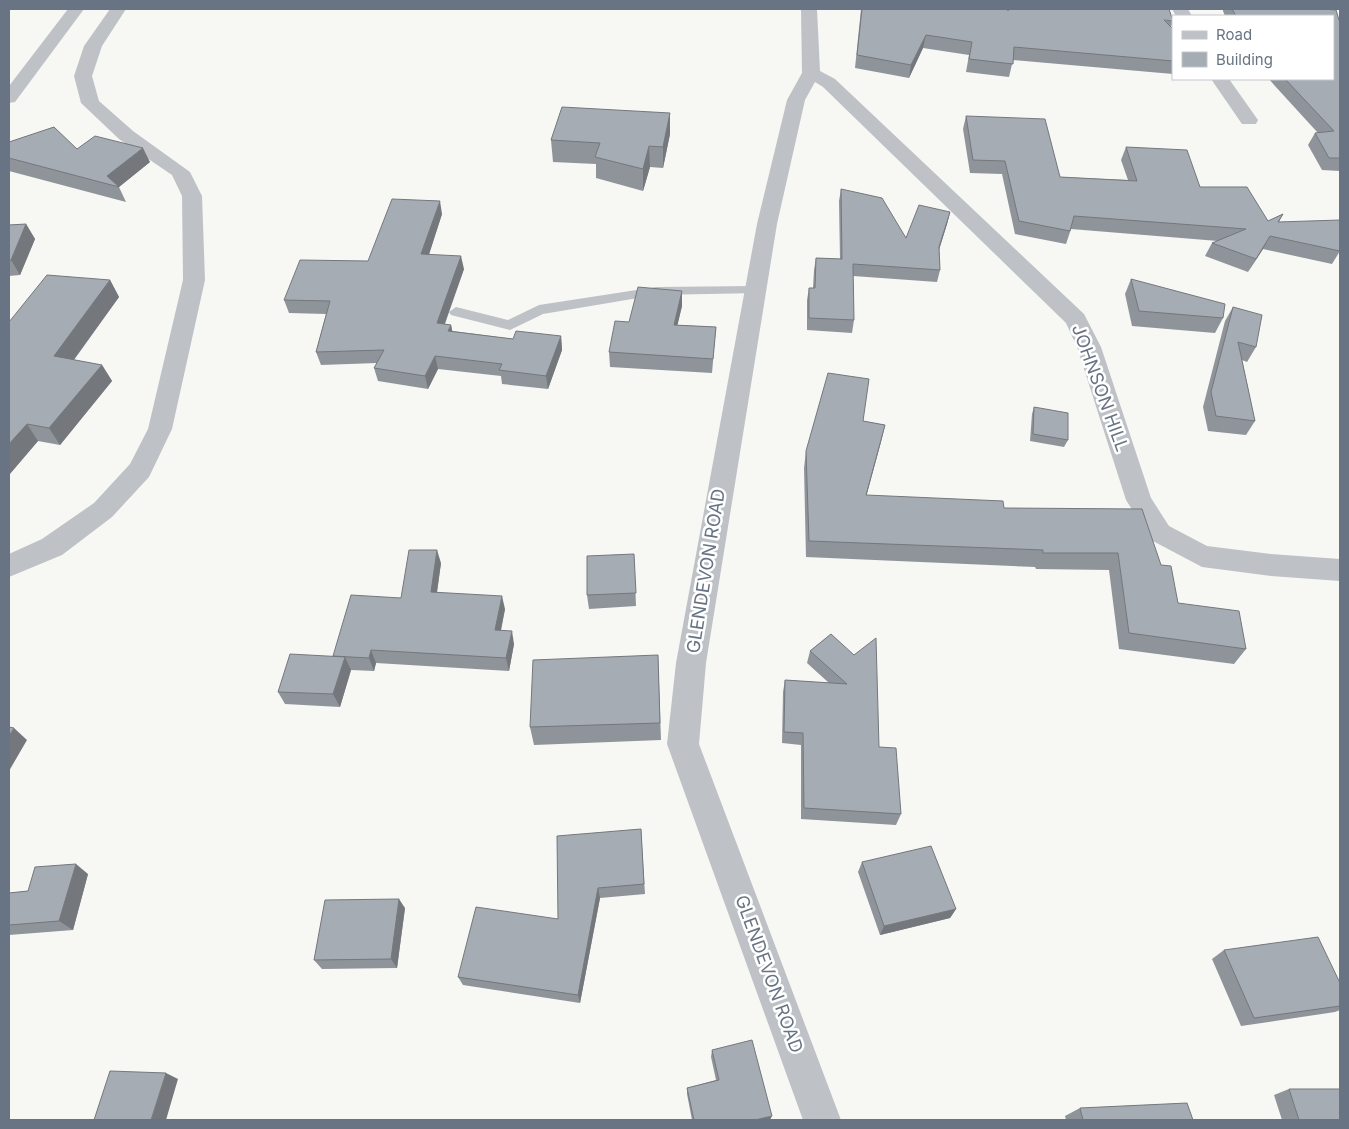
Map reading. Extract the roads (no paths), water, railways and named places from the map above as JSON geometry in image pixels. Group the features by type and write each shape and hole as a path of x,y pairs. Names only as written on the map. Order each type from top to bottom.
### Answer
{"street":[{"path":"9,98 76,9"},
{"path":"9,566 52,547 104,510 140,470 160,429 194,280 192,196 180,172 126,135 90,103 83,76 92,46 118,9"},
{"path":"809,9 811,73"},
{"name":"GLENDEVON ROAD","path":"811,73 796,100 767,224 691,663 683,744 822,1120"},
{"name":"JOHNSON HILL","path":"811,73 829,82 1076,318 1089,347 1139,500 1160,533 1202,556 1271,565 1340,570"},
{"path":"1221,80 1248,120"}],"lane":[{"path":"456,312 510,325 539,310 656,291 755,290"}]}
